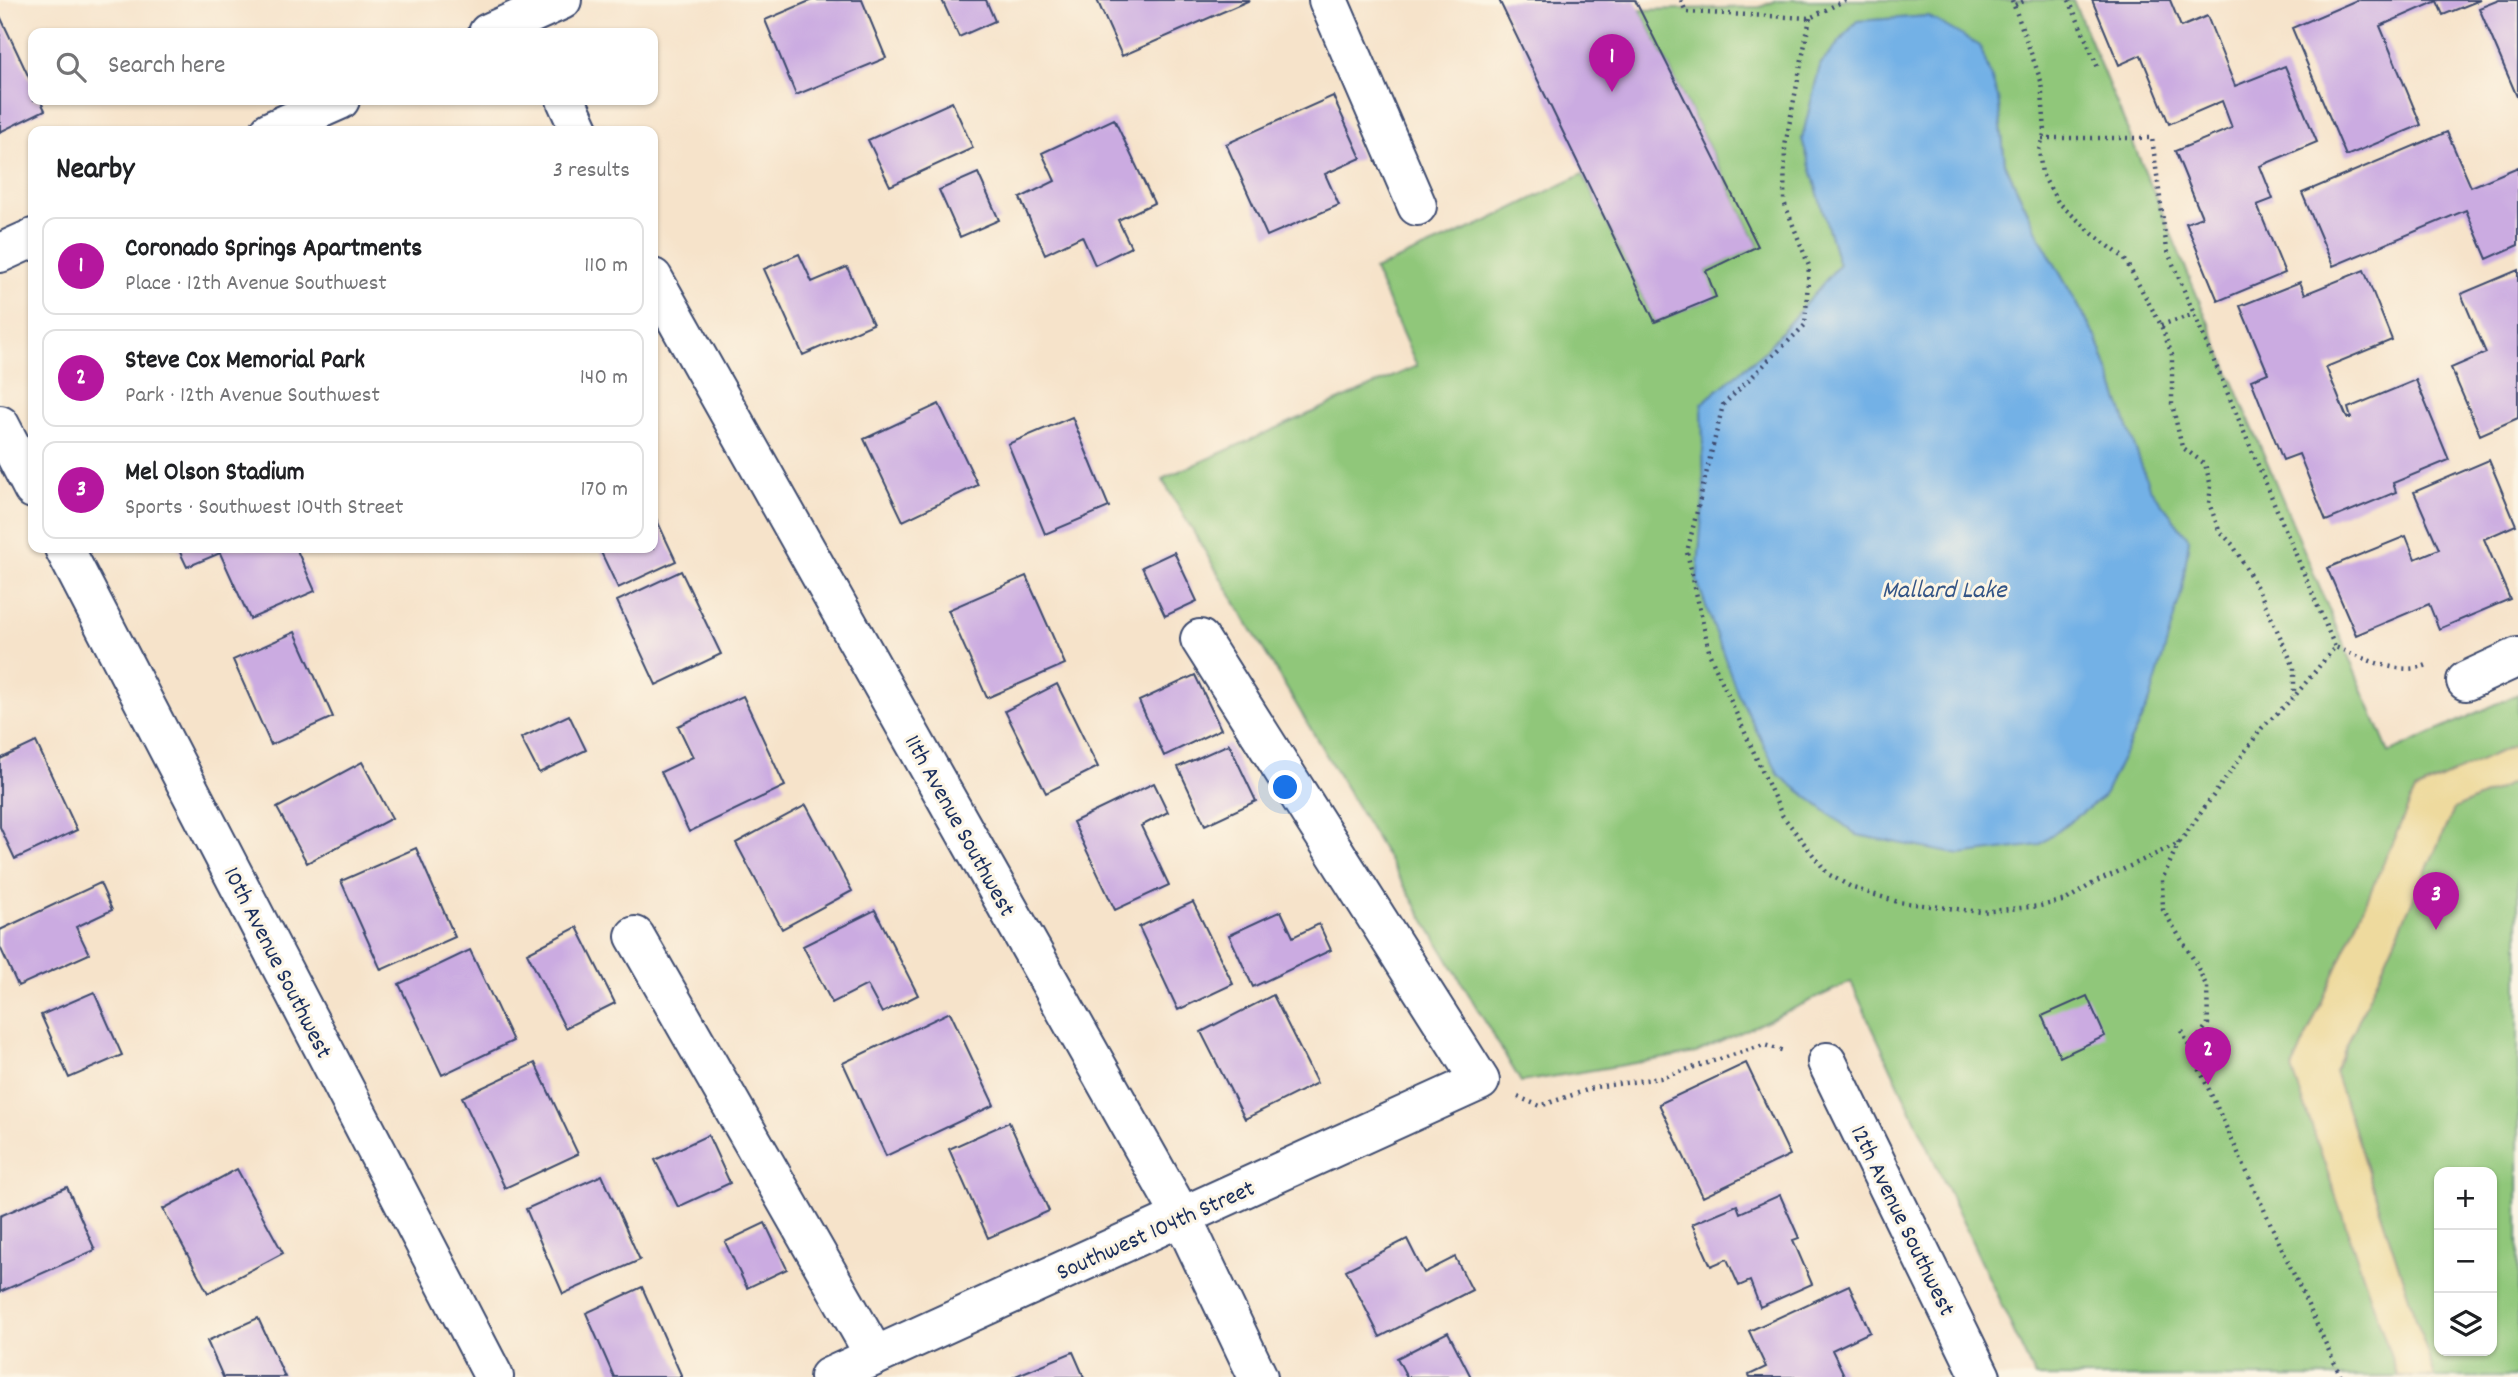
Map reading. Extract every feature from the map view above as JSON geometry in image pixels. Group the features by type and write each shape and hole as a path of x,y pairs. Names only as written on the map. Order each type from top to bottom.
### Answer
{"street":[{"path":"1328,0 1417,205"},
{"path":"501,28 544,11"},
{"path":"281,126 329,105"},
{"path":"568,105 578,126"},
{"path":"0,253 28,240"},
{"name":"11th Avenue Southwest","path":"658,287 1182,1217 1258,1377"},
{"path":"0,425 28,479"},
{"name":"10th Avenue Southwest","path":"67,553 494,1377"},
{"path":"1200,639 1480,1081"},
{"path":"2466,681 2518,657"},
{"path":"635,936 875,1356"},
{"name":"12th Avenue Southwest","path":"1827,1062 1981,1377"},
{"name":"Southwest 104th Street","path":"829,1377 1480,1081"}],"path":[{"path":"1681,0 1686,12 1810,18 1845,0"},
{"path":"2026,0 2013,2 2041,81 2045,131 2039,150 2042,174 2058,202 2124,258 2161,325 2172,355 2172,404 2182,447 2204,464 2211,486 2209,503 2218,530 2233,545 2294,667 2294,697"},
{"path":"2068,0 2099,70"},
{"path":"1810,18 1785,146 1784,188 1784,202 1810,266 1805,325 1723,405 1687,552 1710,655 1782,815 1828,874 1853,888 1898,902 1981,912 2040,906 2066,900 2092,884 2179,844"},
{"path":"2042,138 2152,138 2167,250 2335,648 2394,668 2420,668 2431,663"},
{"path":"2161,325 2194,314"},
{"path":"2190,1048 2208,1024 2207,987 2194,960 2163,910 2162,880 2179,844 2262,728 2294,697 2335,648"},
{"path":"2182,1031 2341,1377"},
{"path":"1480,1081 1540,1105 1596,1087 1660,1078 1764,1045 1827,1062"}],"green space":[{"path":"1778,0 2073,0 2389,753 2518,694 2518,1377 2035,1377 1851,982 1696,1053 1521,1082 1162,479 1417,366 1374,270 1481,224 1583,174 1655,322 1715,297 1706,271 1758,245 1640,10 1760,7","holes":["1928,16 1998,97 2005,163 2040,238 2097,339 2149,487 2189,539 2150,701 2103,797 2039,845 1704,489 1702,403 1764,352 1839,265 1802,139 1820,65 1857,21"]}],"sand":[{"path":"2518,743 2518,780 2454,809 2335,1072 2435,1377 2398,1377 2292,1069 2415,791"}],"water":[{"name":"Mallard Lake","path":"1928,16 1980,46 1998,97 2005,164 2040,238 2097,339 2149,487 2189,539 2182,590 2150,701 2103,797 2039,845 1960,855 1857,835 1779,775 1737,692 1697,581 1704,489 1702,403 1764,352 1839,265 1802,139 1820,65 1857,21"}],"building":[{"path":"812,0 862,0 886,58 796,95 765,20"},
{"path":"942,0 986,0 995,21 959,37"},
{"path":"1097,0 1250,0 1122,56"},
{"path":"1499,0 1635,0 1758,246 1706,271 1716,297 1655,322"},
{"path":"2092,0 2170,0 2181,27 2207,16 2235,86 2285,66 2317,142 2260,166 2273,199 2257,205 2285,273 2218,301 2186,223 2202,217 2175,151 2232,128 2222,101 2169,124 2141,55 2119,65"},
{"path":"2357,0 2480,0 2443,15 2437,1 2380,26 2421,125 2346,156 2292,28"},
{"path":"2499,0 2518,0 2518,99 2479,8"},
{"path":"0,16 28,75 28,105 42,105 45,110 0,132"},
{"path":"1333,96 1361,158 1325,174 1339,205 1267,236 1226,144"},
{"path":"952,102 973,148 890,186 868,140"},
{"path":"1114,119 1154,203 1118,220 1131,247 1095,265 1082,236 1045,254 1020,198 1055,181 1042,153"},
{"path":"2447,132 2471,187 2518,167 2518,245 2487,259 2466,210 2333,266 2302,193"},
{"path":"978,173 999,220 960,237 939,190"},
{"path":"799,254 812,282 847,267 873,324 803,355 764,269"},
{"path":"2364,270 2392,340 2326,367 2347,418 2351,418 2348,408 2416,380 2449,460 2393,483 2396,492 2326,521 2299,454 2283,460 2251,380 2268,373 2240,306 2300,282 2305,294"},
{"path":"2518,270 2518,418 2480,435 2451,368 2486,353 2461,294"},
{"path":"939,404 978,485 903,521 864,439"},
{"path":"1072,417 1109,507 1045,534 1008,444"},
{"path":"2489,460 2516,525 2484,539 2510,599 2439,629 2429,604 2356,635 2327,568 2406,536 2415,559 2439,549 2414,492"},
{"path":"658,523 676,561 618,588 601,553 658,553"},
{"path":"1174,552 1197,601 1165,616 1142,567"},
{"path":"180,553 220,553 187,567"},
{"path":"220,553 298,553 315,591 250,619"},
{"path":"681,571 721,654 656,685 617,601"},
{"path":"1026,576 1065,664 987,698 948,610"},
{"path":"295,632 333,717 271,745 233,660"},
{"path":"1195,675 1221,729 1164,756 1139,701"},
{"path":"1057,684 1098,767 1046,793 1005,711"},
{"path":"743,696 785,786 689,832 661,772 693,757 678,726"},
{"path":"569,715 586,750 539,773 521,738"},
{"path":"36,742 77,830 15,859 0,827 0,759"},
{"path":"1229,744 1256,801 1205,825 1178,767"},
{"path":"362,762 392,818 307,863 277,808"},
{"path":"1154,783 1168,812 1141,826 1169,885 1115,910 1073,822"},
{"path":"806,805 852,891 782,929 736,843"},
{"path":"416,848 455,937 381,970 341,881"},
{"path":"100,883 112,910 76,927 89,954 18,986 0,947 0,930"},
{"path":"1193,902 1233,984 1178,1010 1139,927"},
{"path":"875,910 918,995 882,1013 867,985 832,1003 803,946"},
{"path":"1281,911 1293,937 1319,924 1331,950 1253,987 1229,935"},
{"path":"577,927 615,1003 565,1028 527,953"},
{"path":"470,950 513,1041 442,1075 399,984"},
{"path":"94,992 122,1055 69,1078 41,1015"},
{"path":"1273,995 1317,1083 1245,1119 1201,1032"},
{"path":"2087,996 2105,1036 2060,1057 2042,1016"},
{"path":"950,1012 994,1105 886,1156 843,1063"},
{"path":"535,1063 578,1154 505,1188 462,1097"},
{"path":"1746,1063 1790,1155 1703,1197 1659,1104"},
{"path":"1009,1122 1049,1211 988,1238 949,1149"},
{"path":"708,1135 730,1183 678,1207 655,1160"},
{"path":"237,1169 283,1253 208,1293 163,1209"},
{"path":"602,1175 640,1260 563,1294 526,1209"},
{"path":"67,1187 95,1250 0,1292 0,1216"},
{"path":"1780,1195 1799,1238 1793,1240 1812,1284 1760,1307 1750,1281 1739,1286 1727,1259 1711,1266 1692,1224 1737,1205 1740,1213"},
{"path":"765,1223 787,1269 747,1288 725,1242"},
{"path":"1407,1239 1424,1273 1455,1257 1472,1290 1380,1337 1346,1270"},
{"path":"1849,1285 1870,1332 1832,1350 1845,1377 1750,1377 1749,1375 1766,1367 1749,1331"},
{"path":"642,1287 682,1377 614,1377 586,1313"},
{"path":"258,1318 285,1377 223,1377 207,1341"},
{"path":"1448,1332 1471,1377 1407,1377 1397,1358"},
{"path":"1073,1352 1084,1377 1013,1377"}],"place":[{"name":"Coronado Springs Apartments","path":"1612,92"},
{"name":"Mel Olson Stadium","path":"2436,930"},
{"name":"Steve Cox Memorial Park","path":"2208,1085"}]}
